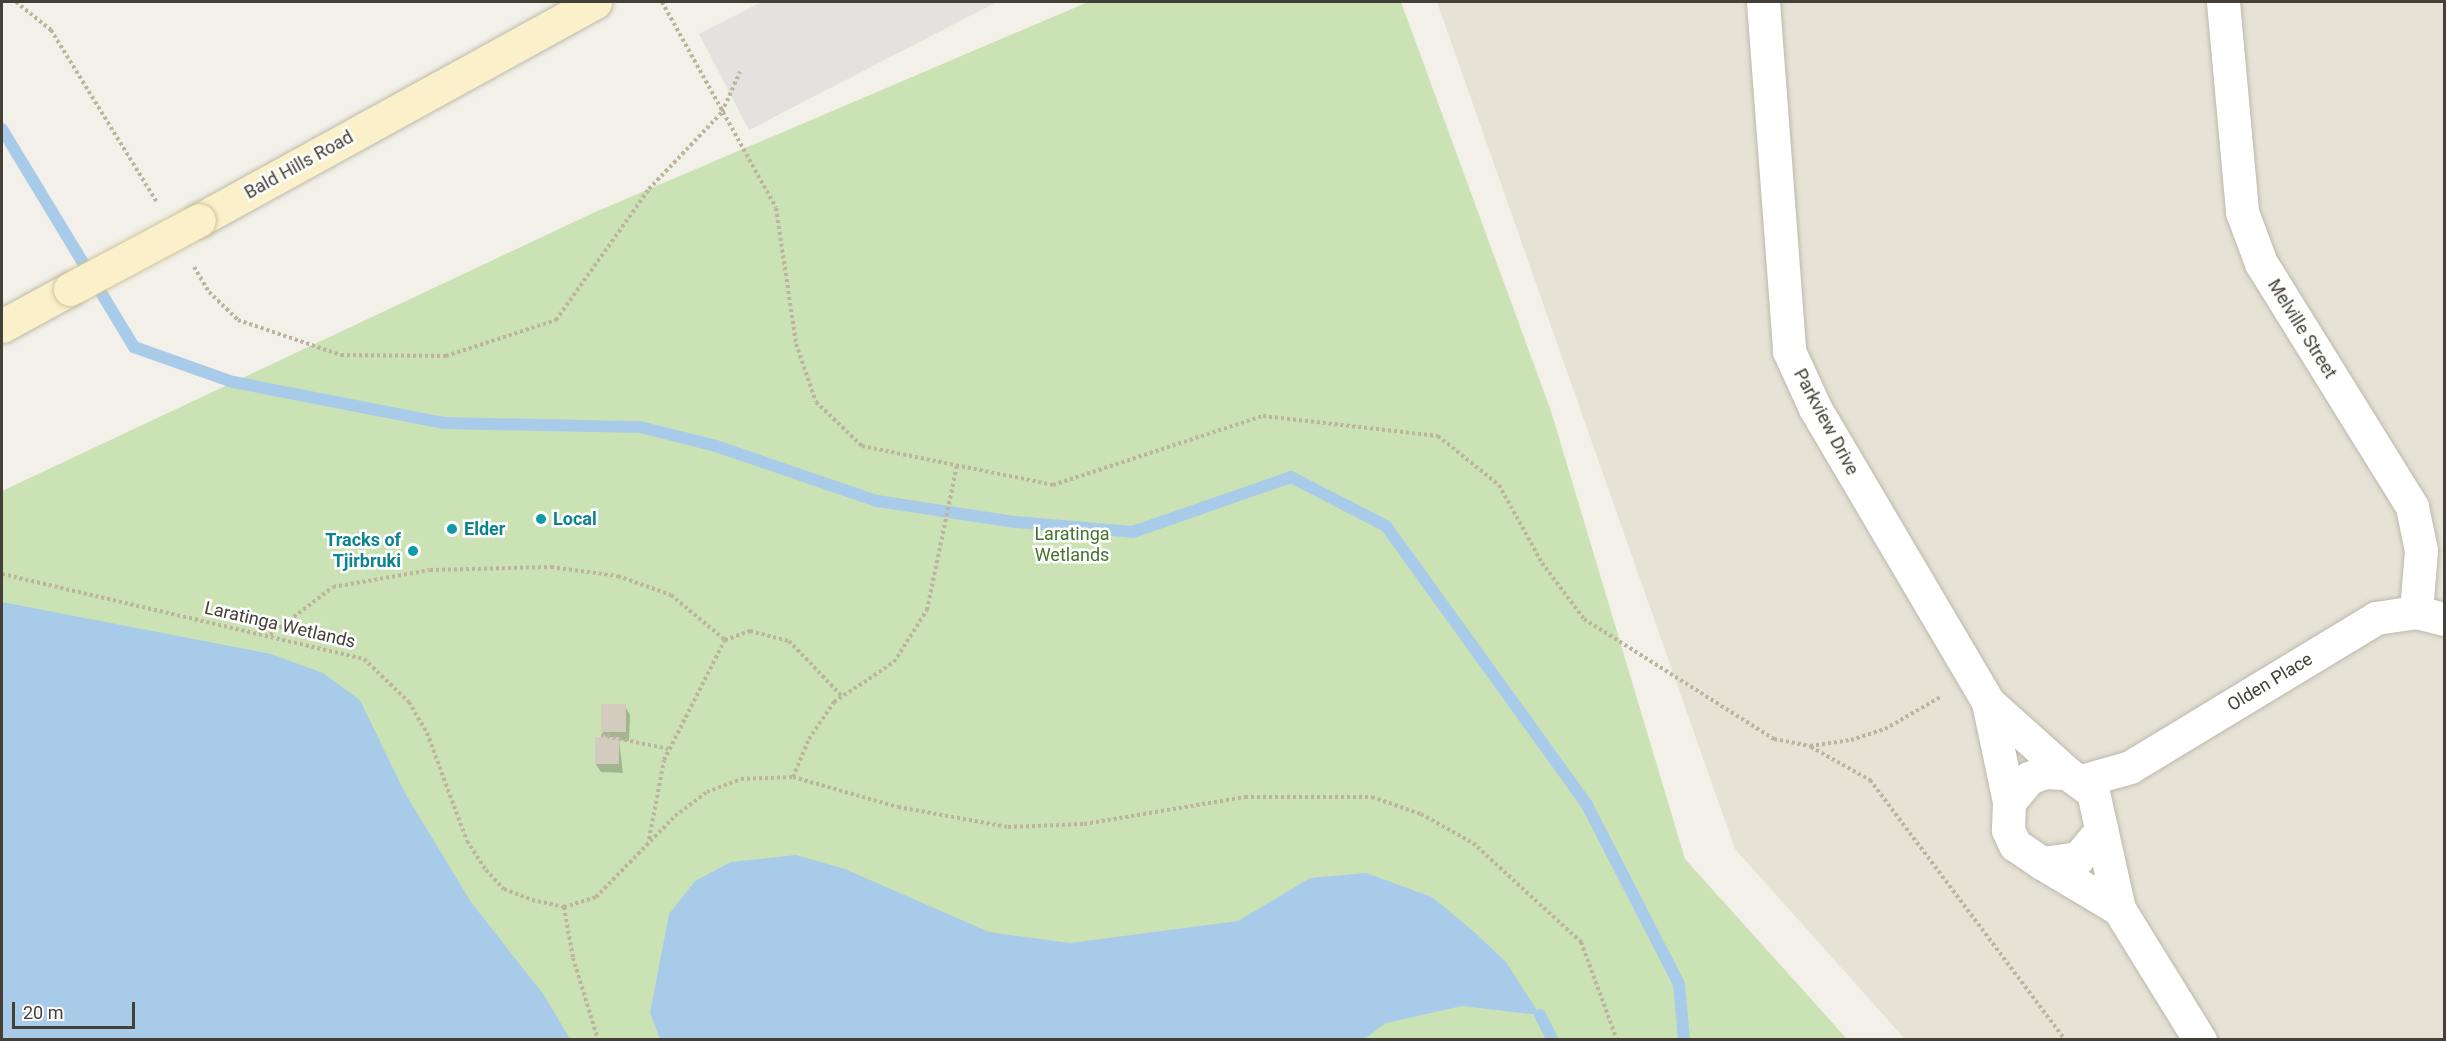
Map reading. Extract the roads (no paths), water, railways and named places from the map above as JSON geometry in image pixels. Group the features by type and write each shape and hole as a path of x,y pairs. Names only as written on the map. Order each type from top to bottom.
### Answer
{"main road":[{"name":"Bald Hills Road","path":"2,326 595,2"}],"street":[{"name":"Parkview Drive","path":"1763,2 1789,351 1815,408 1981,689 2074,777"},
{"name":"Melville Street","path":"2223,2 2241,212 2261,263 2412,507 2421,550 2430,615"},
{"name":"Olden Place","path":"2074,777 2130,766 2376,618 2430,615"},
{"name":"Parkview Drive","path":"1981,689 2009,802"},
{"path":"2042,863 2078,858 2099,829 2130,766"},
{"path":"2119,909 2015,845 2008,830 2009,802 2030,778 2074,777 2093,792 2099,829 2119,909 2200,1040"}],"water":[{"path":"2,602 271,654 323,673 360,700 405,793 471,902 544,995 570,1039 2,1039"},
{"path":"796,855 845,869 989,932 1070,943 1238,921 1310,878 1366,873 1432,897 1506,962 1540,1015 1462,1006 1386,1023 1363,1040 660,1039 650,1013 669,914 695,881 731,862"}],"waterway":[{"path":"2,129 134,347 233,382 443,423 640,427 716,446 877,501 1015,522 1133,532 1291,477 1386,526 1587,805 1679,984 1684,1040"},
{"path":"1540,1015 1553,1040"}],"place":[{"name":"Local","path":"541,519"},
{"name":"Elder","path":"452,529"},
{"name":"Tracks of Tjirbruki","path":"413,551"}],"park label":[{"name":"Laratinga Wetlands","path":"1072,545"}]}
